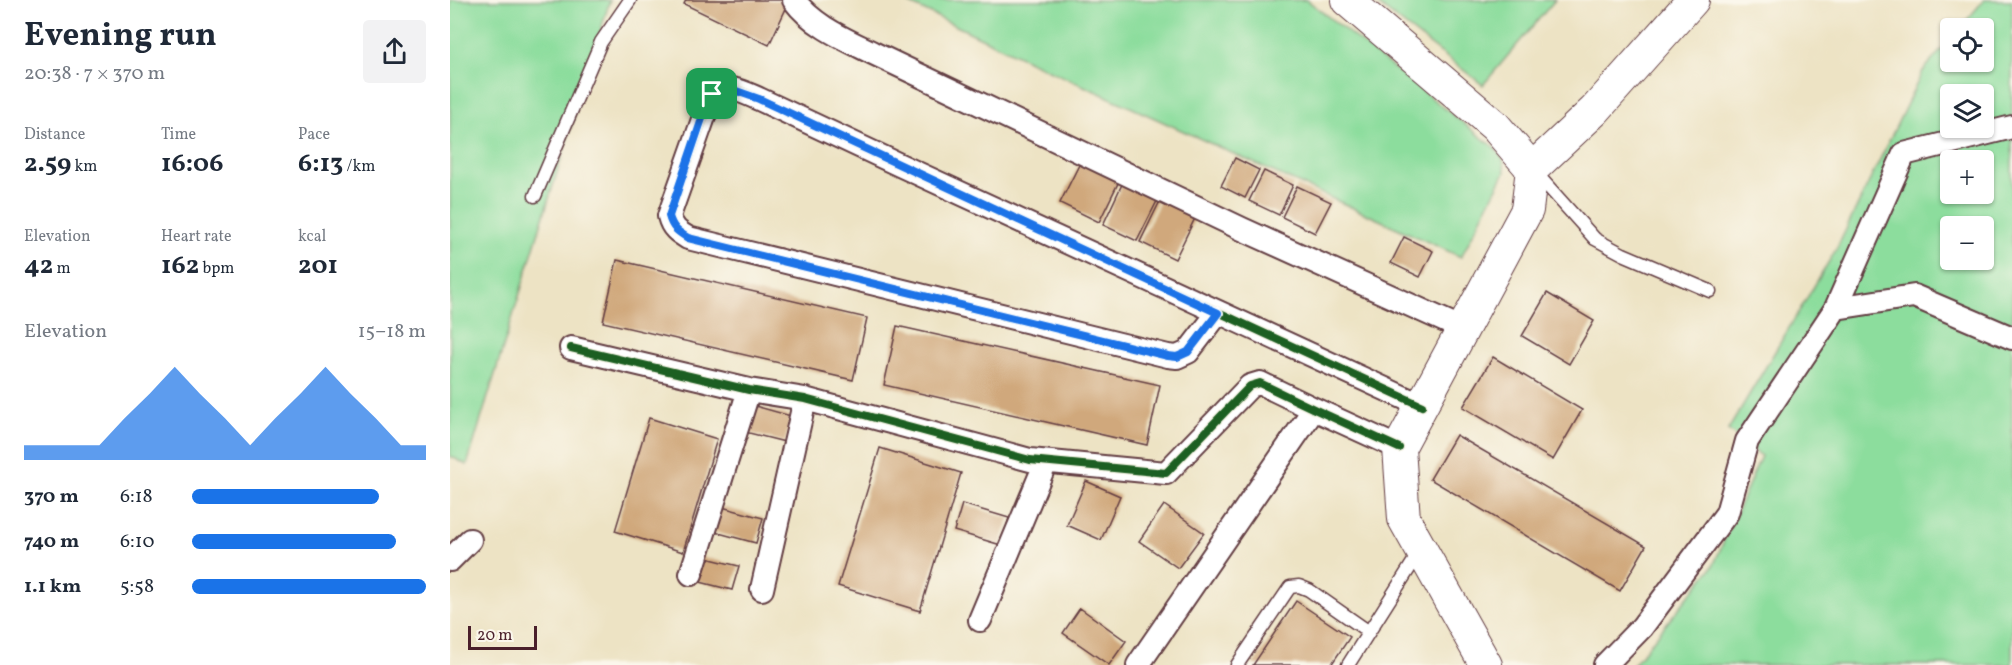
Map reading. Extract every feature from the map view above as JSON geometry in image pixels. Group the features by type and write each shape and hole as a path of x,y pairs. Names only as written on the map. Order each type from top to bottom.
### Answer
{"street":[{"path":"794,0 828,30 873,53 1242,229 1463,329"},
{"path":"1347,0 1495,126 1532,169"},
{"path":"1486,665 1404,519 1400,447 1527,210 1532,169 1595,110 1693,0"},
{"path":"1218,313 1188,352 1177,357 1168,356 688,238 671,225 669,216 707,104 712,94 728,88 759,99 1218,313 1422,405"},
{"path":"1605,665 1642,627 1727,513 1747,441 1836,308 1904,154 2012,127"},
{"path":"1836,308 1914,296 2012,338"},
{"path":"571,348 749,390 805,399 1030,460 1046,462 1166,474 1254,383 1267,385 1314,409 1400,447"},
{"path":"691,574 749,390"},
{"path":"762,589 805,399"},
{"path":"1138,665 1314,409"},
{"path":"980,620 1046,462"},
{"path":"450,560 470,540"}],"lane":[{"path":"536,196 601,42 630,0"},
{"path":"1532,169 1595,239 1623,254 1710,291"},
{"path":"1348,665 1421,550"},
{"path":"1237,665 1290,587 1299,586 1308,590 1369,632"}],"green space":[{"path":"450,0 610,0 467,465 450,456"},
{"path":"902,0 1307,0 1495,148 1503,160 1505,172 1461,257 1042,67"},
{"path":"1372,0 1555,0 1483,85"},
{"path":"1984,0 2012,0 2012,665 1633,665 1713,566 1761,456 1728,430 1837,248 1923,71 1940,51 1940,72 1994,72 1994,18 1969,18"}],"building":[{"path":"686,0 786,0 789,2 769,45 684,4"},
{"path":"1235,158 1259,170 1245,198 1221,186"},
{"path":"1082,159 1121,177 1099,222 1060,203"},
{"path":"1264,171 1293,185 1279,215 1249,201"},
{"path":"1124,180 1159,197 1137,241 1103,225"},
{"path":"1297,186 1331,202 1315,233 1282,217"},
{"path":"1162,197 1197,214 1175,259 1140,242"},
{"path":"1404,237 1433,251 1420,277 1391,263"},
{"path":"617,260 867,318 853,380 603,322"},
{"path":"1547,293 1594,321 1569,364 1522,336"},
{"path":"897,326 1160,385 1147,445 884,385"},
{"path":"1493,357 1582,410 1553,460 1463,407"},
{"path":"748,404 791,416 785,442 741,431"},
{"path":"649,418 717,439 683,552 615,531"},
{"path":"1456,435 1646,546 1620,591 1430,479"},
{"path":"880,448 961,473 920,611 838,586"},
{"path":"1086,481 1120,496 1101,540 1067,525"},
{"path":"962,504 1009,518 1001,545 954,531"},
{"path":"1164,505 1204,533 1178,568 1139,541"},
{"path":"718,506 763,518 756,543 711,531"},
{"path":"698,556 739,566 732,590 692,580"},
{"path":"1296,601 1350,637 1331,665 1253,665"},
{"path":"1080,608 1126,641 1109,665 1063,633"}],"cycle path":[{"path":"1218,313 1188,352 1177,357 1168,356 688,238 676,229 669,216 712,94 724,89 736,90 1422,406"},
{"path":"571,348 749,390 805,399 1030,460 1166,473 1250,386 1260,383 1399,448"}],"route":[{"path":"728,88 740,91 1218,313 1188,352 1177,357 1168,356 688,238 671,225 669,216 712,94 728,88"}]}
